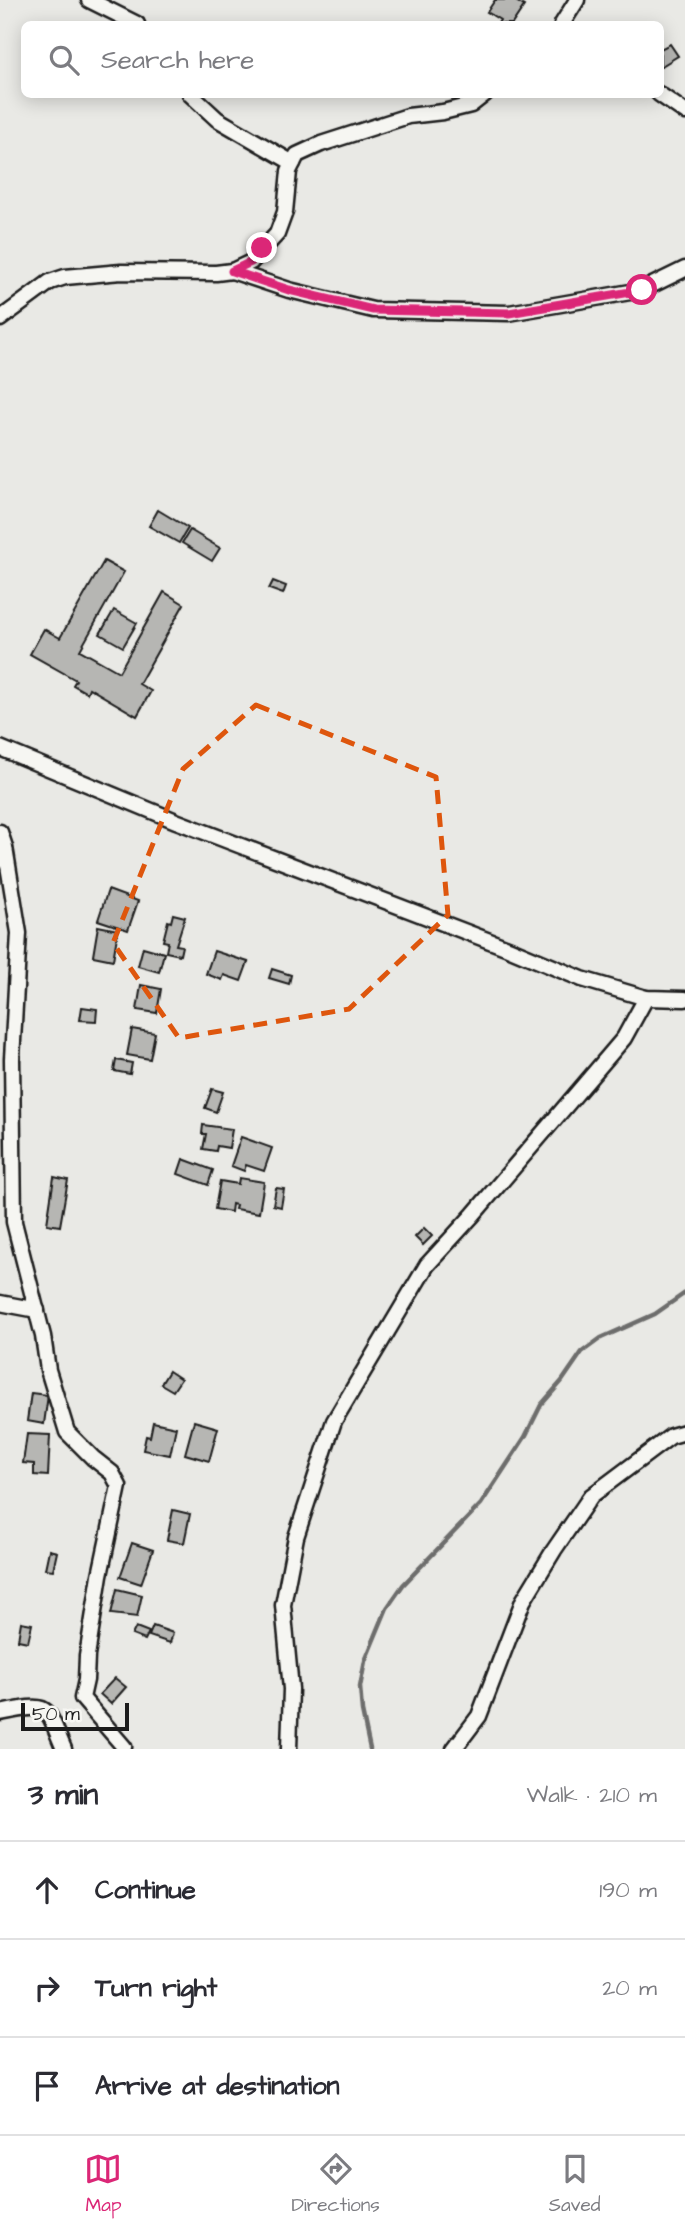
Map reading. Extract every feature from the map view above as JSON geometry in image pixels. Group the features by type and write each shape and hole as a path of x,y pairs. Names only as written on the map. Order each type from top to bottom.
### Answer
{"street":[{"path":"89,0 131,21"},
{"path":"564,21 577,0"},
{"path":"664,97 685,112"},
{"path":"194,98 217,119 293,163"},
{"path":"232,271 251,262 277,233 285,212 289,172 297,155 321,144 408,116 471,105 480,98"},
{"path":"0,319 50,282 65,277 121,272 232,271 289,290 373,310 509,313 642,290 685,269"},
{"path":"0,748 189,826 582,979 646,998 685,999"},
{"path":"0,832 5,847 19,933 12,1059 14,1222 37,1310 48,1370 67,1432 93,1458 112,1472 119,1486 100,1575 82,1698 124,1746 123,1749"},
{"path":"289,1749 291,1689 283,1605 296,1537 334,1421 426,1265 481,1206 624,1038 646,998"},
{"path":"0,1303 37,1310"},
{"path":"454,1749 478,1716 523,1601 554,1550 592,1496 671,1436 685,1432"},
{"path":"0,1713 38,1707 46,1709 64,1749"}],"highlighted area":[{"path":"256,705 436,777 448,915 349,1009 179,1038 113,943 183,769"}],"building":[{"path":"495,0 514,0 524,6 514,21 499,21 487,12"},
{"path":"670,44 678,56 664,65 664,47"},
{"path":"158,510 188,528 179,543 149,526"},
{"path":"190,530 220,548 212,561 182,543"},
{"path":"104,561 124,572 80,650 119,672 164,592 184,604 139,684 151,691 137,716 89,688 87,693 73,685 76,680 30,654 44,629 60,638"},
{"path":"273,581 286,586 283,594 269,589"},
{"path":"114,610 137,623 123,647 100,634"},
{"path":"108,890 138,901 128,930 98,920"},
{"path":"173,914 185,917 176,945 182,946 180,955 166,952 168,942 163,941 168,921 171,922"},
{"path":"98,926 118,930 113,960 93,956"},
{"path":"143,947 164,953 159,972 138,966"},
{"path":"214,951 248,962 241,981 224,975 222,980 206,974"},
{"path":"272,969 291,975 289,984 269,978"},
{"path":"141,985 161,989 157,1013 137,1010"},
{"path":"82,1007 97,1009 96,1021 80,1020"},
{"path":"132,1029 155,1033 150,1059 127,1055"},
{"path":"116,1060 132,1063 130,1074 114,1071"},
{"path":"212,1089 223,1092 216,1112 205,1108"},
{"path":"203,1125 232,1129 229,1148 217,1146 216,1151 203,1149 206,1134 202,1134"},
{"path":"241,1137 272,1148 264,1171 246,1165 244,1171 231,1166"},
{"path":"183,1159 213,1170 208,1185 178,1174"},
{"path":"54,1177 68,1180 60,1226 47,1224"},
{"path":"239,1178 264,1182 259,1213 235,1209 236,1205 232,1204 231,1212 215,1209 220,1181 238,1184"},
{"path":"276,1188 284,1189 281,1207 273,1205"},
{"path":"424,1228 432,1236 423,1245 415,1237"},
{"path":"169,1371 181,1379 173,1391 161,1384"},
{"path":"31,1393 48,1395 44,1424 27,1421"},
{"path":"194,1421 218,1428 209,1461 185,1454"},
{"path":"153,1422 176,1427 170,1455 143,1450 146,1436 150,1437"},
{"path":"27,1434 50,1435 48,1476 34,1475 34,1464 23,1463"},
{"path":"173,1510 190,1514 184,1543 167,1540"},
{"path":"132,1543 153,1550 141,1584 120,1577"},
{"path":"49,1550 57,1552 53,1570 45,1569"},
{"path":"117,1589 142,1595 137,1617 111,1614"},
{"path":"21,1622 32,1624 28,1642 18,1640"},
{"path":"153,1626 173,1633 170,1643 149,1636"},
{"path":"136,1627 149,1632 145,1640 132,1635"},
{"path":"115,1678 126,1687 111,1704 100,1694"}],"waterway":[{"path":"370,1749 360,1687 365,1661 387,1608 403,1585 481,1504 525,1437 541,1405 582,1352 601,1338 655,1314 685,1293"}],"route":[{"path":"262,248 251,262 232,271 289,290 373,310 509,313 642,290"}]}
